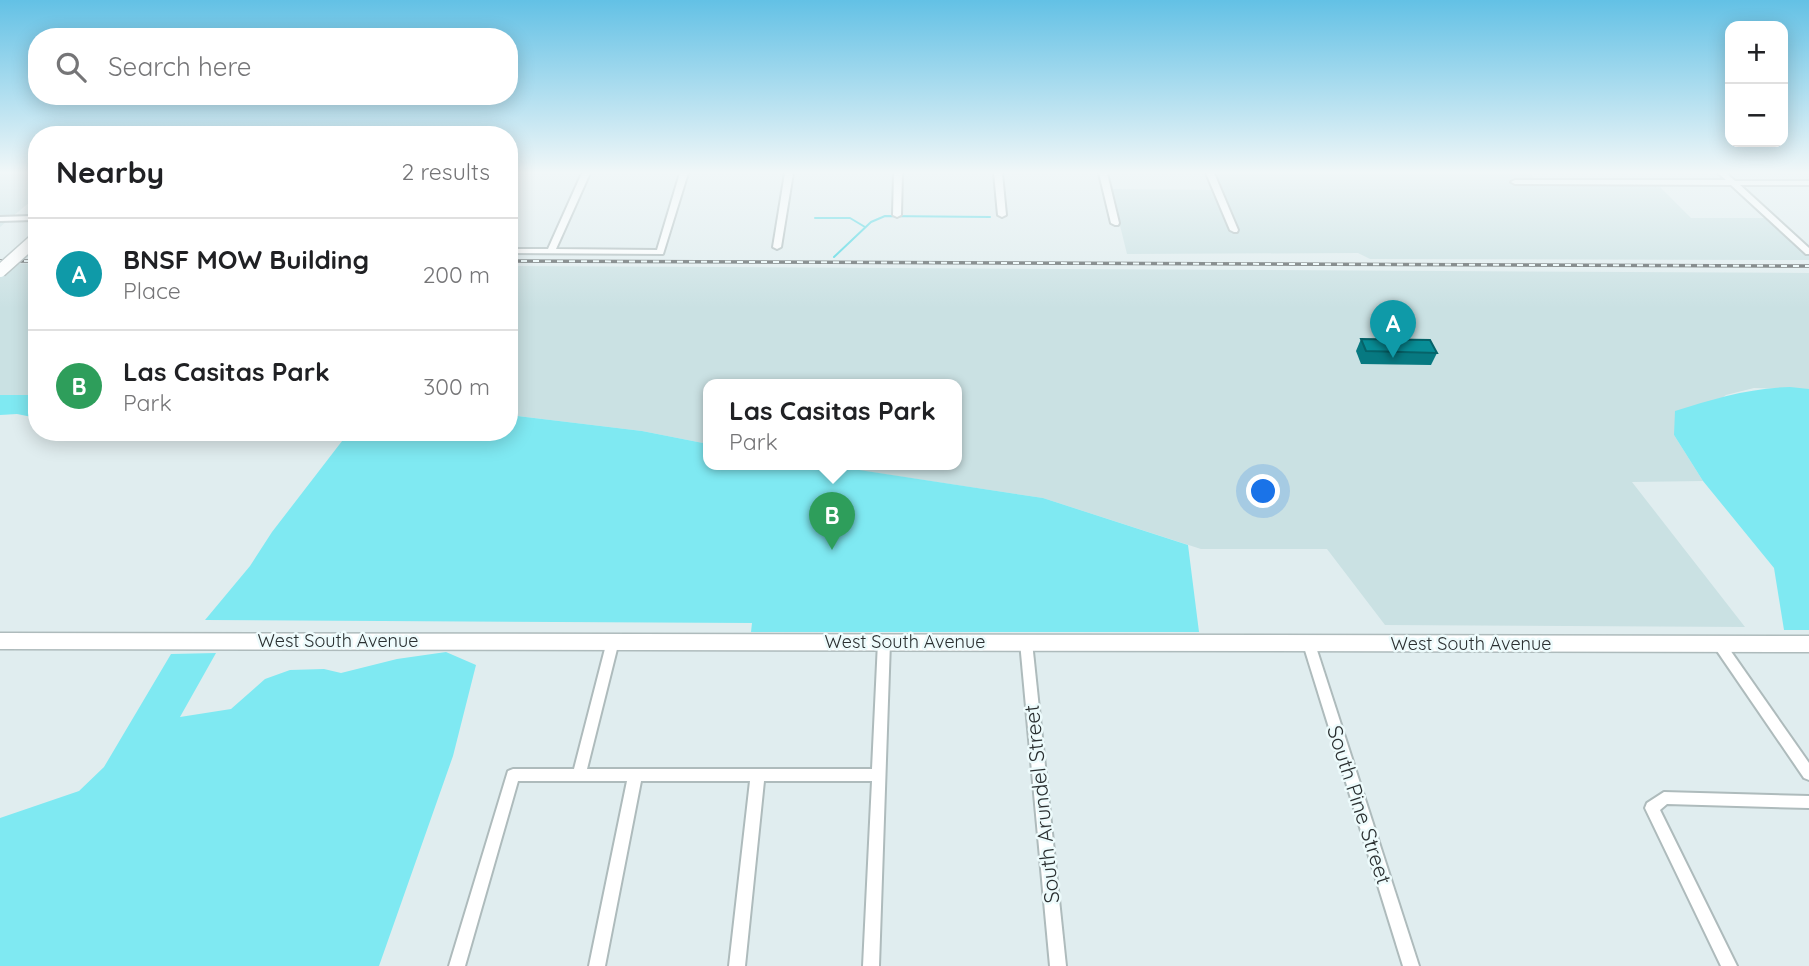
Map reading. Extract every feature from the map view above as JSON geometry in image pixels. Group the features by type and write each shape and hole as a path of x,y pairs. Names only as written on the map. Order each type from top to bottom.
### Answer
{"main road":[{"path":"0,271 28,246"},
{"name":"West South Avenue","path":"0,641 1809,644"}],"street":[{"path":"0,219 28,218"},
{"path":"551,251 566,218"},
{"path":"518,251 660,252 670,218"},
{"path":"777,247 782,218"},
{"path":"1114,218 1115,223"},
{"path":"1229,218 1234,230"},
{"path":"1773,218 1805,245 1809,252"},
{"path":"579,775 613,641"},
{"path":"872,966 884,642"},
{"name":"South Arundel Street","path":"1026,642 1058,966"},
{"name":"South Pine Street","path":"1309,644 1411,966"},
{"path":"1718,644 1809,774"},
{"path":"737,966 758,774"},
{"path":"457,966 513,775 878,775"},
{"path":"597,966 635,775"},
{"path":"1729,966 1652,808 1664,798 1809,802"}],"shaded area":[{"path":"0,218 11,218 0,227"},
{"path":"1118,218 1767,218 1809,256 1809,260 1370,259 1358,253 1127,254"},
{"path":"0,263 28,264 28,395 0,395"},
{"path":"518,266 1809,273 1809,389 1754,388 1726,395 1674,435 1703,481 1632,482 1745,627 1385,625 1327,549 1201,549 1043,498 857,470 962,470 962,379 703,379 703,443 642,431 518,416"},
{"path":"1790,387 1809,389 1809,630 1784,630 1774,568 1703,481 1674,435 1675,411 1717,398"},
{"path":"0,395 28,395 28,416 0,415"},
{"path":"518,416 642,431 703,443 703,470 859,470 1043,498 1188,545 1199,632 751,632 752,623 205,620 250,566 272,532 342,441 518,441"},
{"path":"446,652 476,665 453,756 379,966 0,966 0,818 79,791 104,767 171,654 216,653 180,717 231,709 265,679 290,670 324,669 341,673 397,659"}],"building":[{"path":"1361,339 1430,340 1437,353 1366,351"}],"waterway":[{"path":"850,218 865,227"},
{"path":"834,257 871,222 880,218"}],"railway":[{"path":"0,261 28,261"},
{"path":"518,261 1809,266"}],"place":[{"name":"BNSF MOW Building","path":"1393,358"},
{"name":"Las Casitas Park","path":"832,550"}]}
